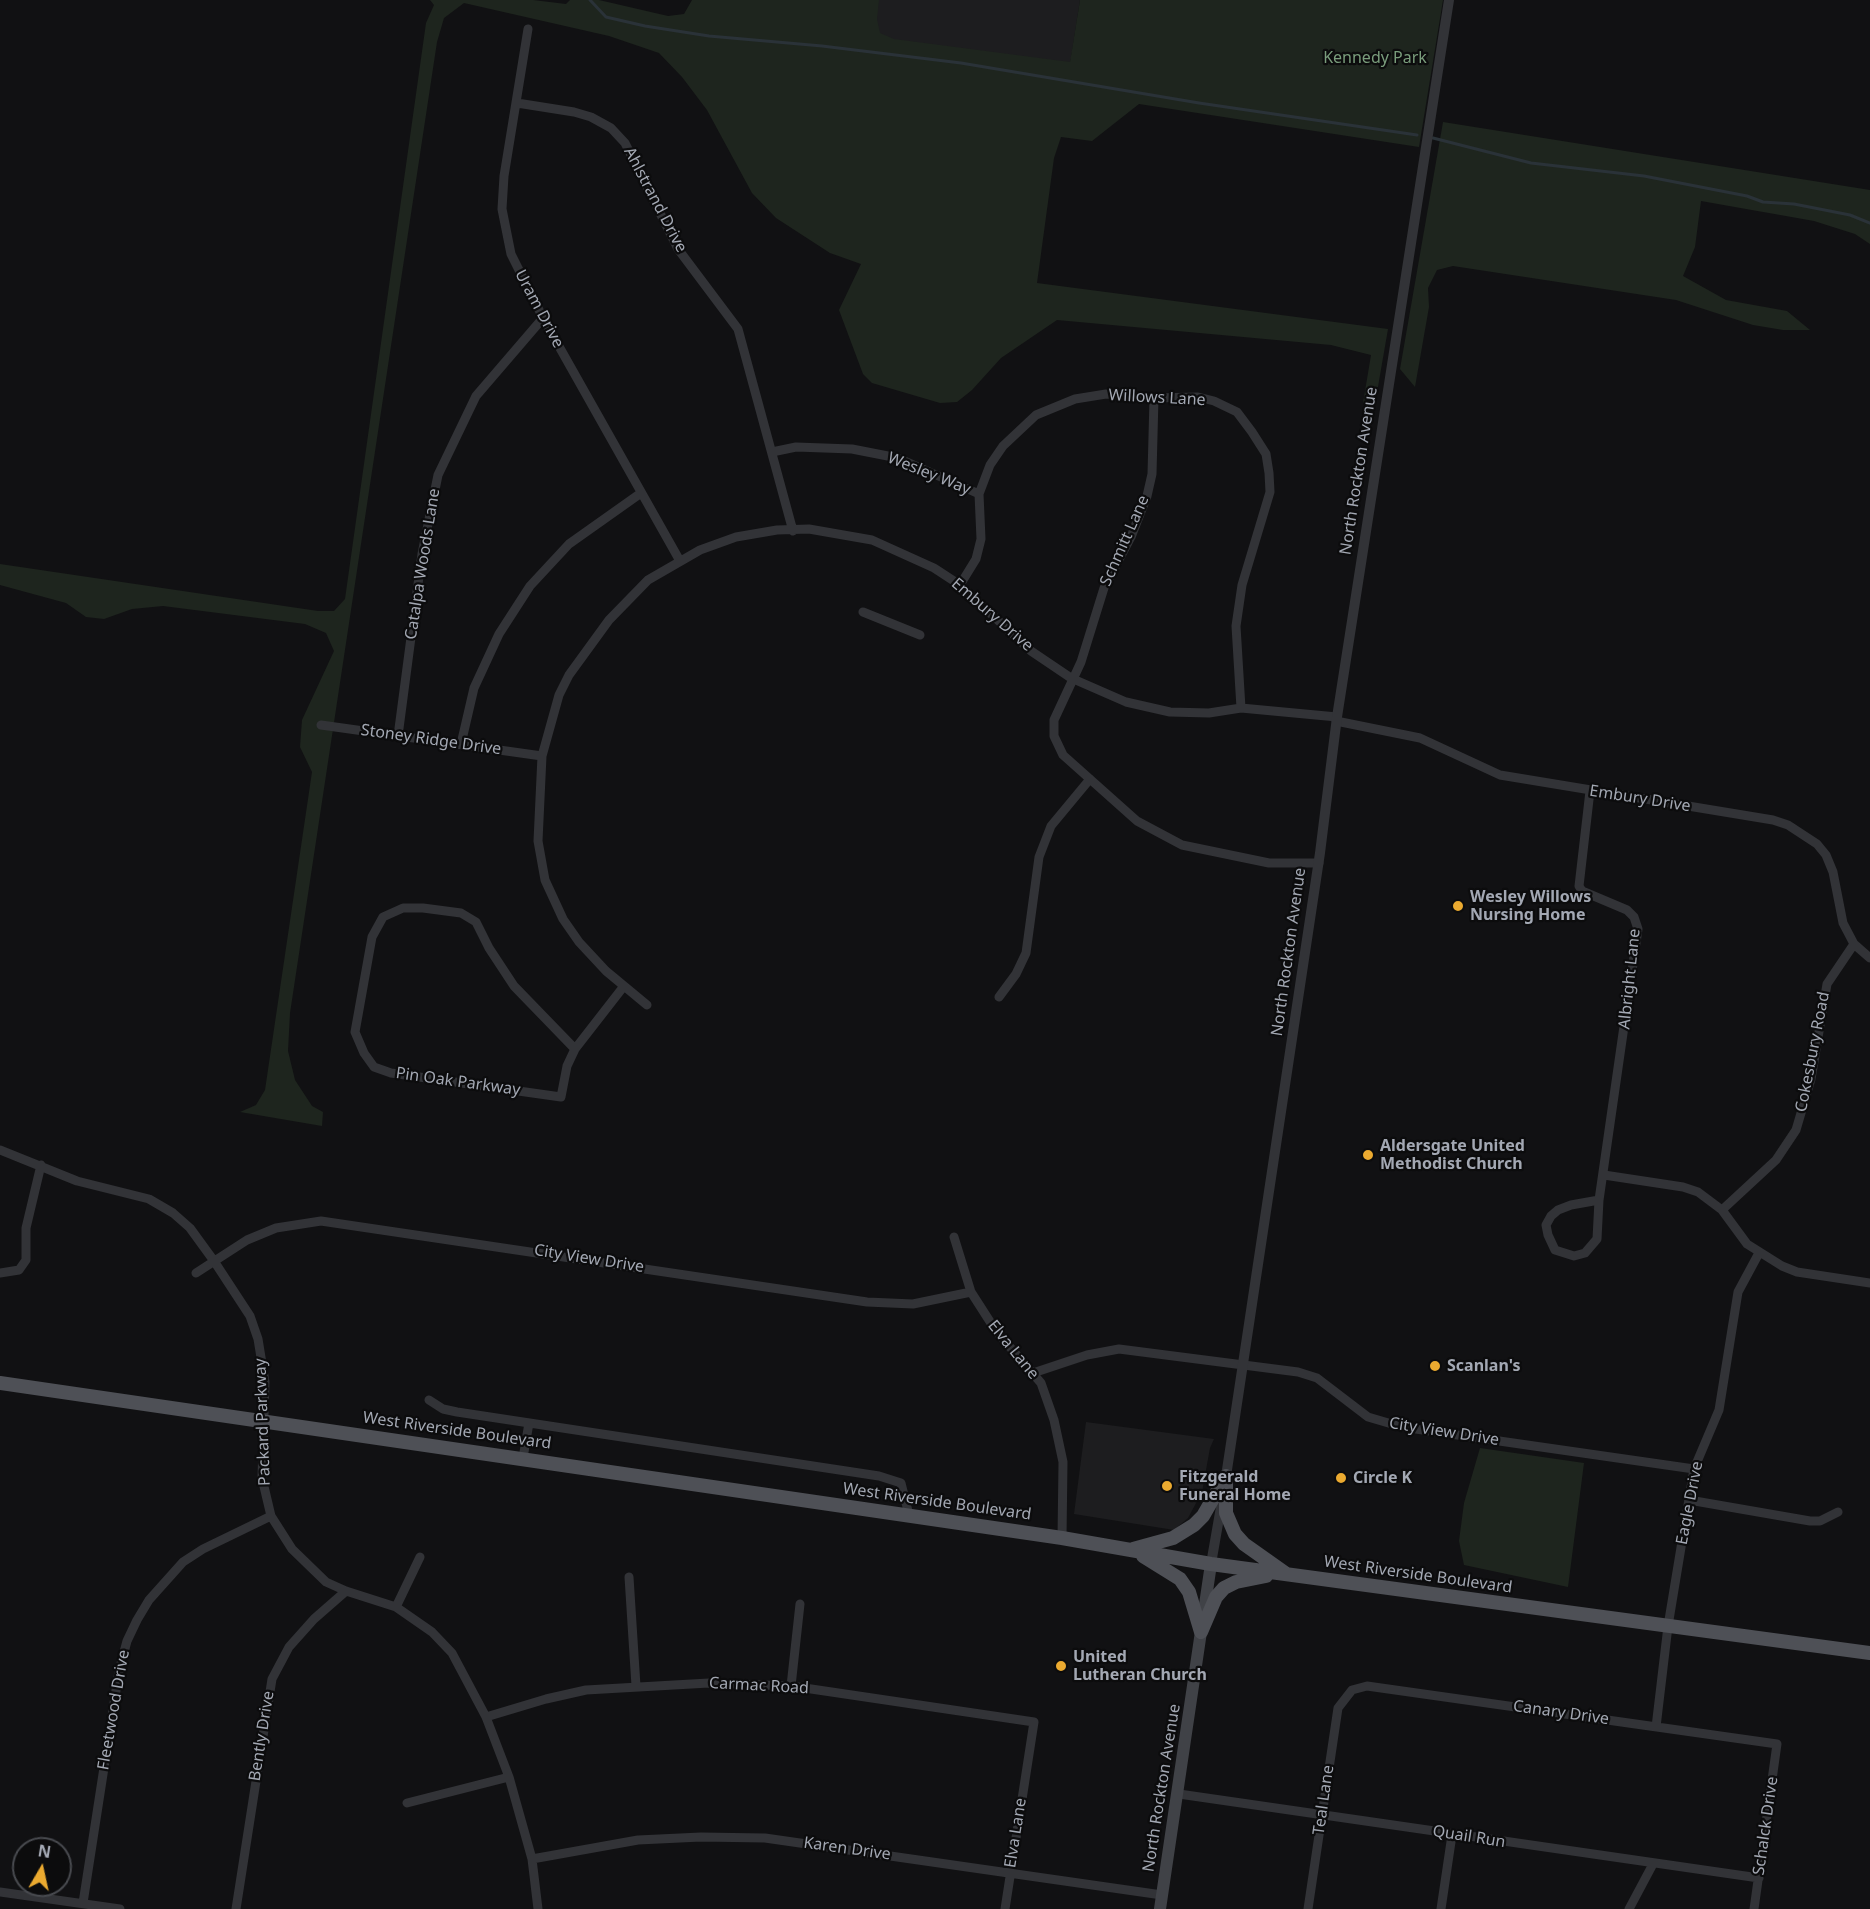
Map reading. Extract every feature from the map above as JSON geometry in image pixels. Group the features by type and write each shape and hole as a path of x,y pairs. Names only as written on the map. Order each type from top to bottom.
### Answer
{"main road":[{"name":"West Riverside Boulevard","path":"0,1383 909,1515 1062,1538 1211,1564 1870,1653"},
{"path":"1131,1550 1173,1538 1194,1526 1203,1516 1226,1476"},
{"path":"1226,1476 1226,1513 1235,1534 1244,1544 1286,1574"},
{"path":"1131,1550 1167,1569 1180,1579 1189,1592 1201,1632"},
{"name":"North Rockton Avenue","path":"1160,1909 1179,1794 1211,1564"},
{"path":"1201,1632 1216,1597 1224,1588 1253,1578 1286,1574"}],"street":[{"name":"North Rockton Avenue","path":"1211,1564 1244,1366 1337,719 1449,0"},
{"name":"Uram Drive","path":"528,29 504,176 505,230 510,254 543,318 680,561"},
{"name":"Ahlstrand Drive","path":"517,103 591,117 611,128 625,142 678,249 738,329 793,531"},
{"name":"Catalpa Woods Lane","path":"398,736 424,543 438,475 476,396 543,318"},
{"name":"Willows Lane","path":"960,585 976,559 981,539 979,494 990,465 1003,446 1036,415 1075,399 1106,394 1154,398 1198,398 1214,401 1237,412 1266,454 1270,492 1242,585 1236,626 1241,708"},
{"name":"Schmitt Lane","path":"1154,398 1152,474 1147,496 1131,537 1104,588 1081,662 1071,678 1054,720 1054,736 1063,755 1137,821 1182,845 1269,863 1318,863"},
{"name":"Wesley Way","path":"772,452 796,447 852,449 898,458 979,494"},
{"path":"461,744 474,688 499,634 530,585 569,544 641,493"},
{"name":"Embury Drive","path":"647,1005 579,942 563,919 545,880 538,842 542,756 559,696 585,651 627,599 648,580 700,550 736,537 777,530 809,529 872,540 909,555 960,585 1031,651 1071,678 1126,702 1170,712 1209,713 1241,708 1337,719 1420,738 1500,775 1773,820 1803,833 1826,855 1833,872 1843,923 1854,944 1870,958"},
{"path":"863,612 920,635"},
{"name":"Stoney Ridge Drive","path":"321,725 542,756"},
{"path":"999,997 1016,974 1026,954 1040,857 1051,826 1090,779"},
{"name":"Albright Lane","path":"1590,791 1579,886 1582,891 1627,910 1634,917 1638,929 1599,1200 1598,1229 1592,1247 1575,1256 1555,1250 1546,1225 1551,1216 1565,1207 1599,1200"},
{"name":"Pin Oak Parkway","path":"403,908 461,913 476,922 489,948 514,986 575,1049 567,1066 561,1097 391,1073 374,1067 364,1053 355,1032 372,937 383,917 403,908"},
{"name":"Cokesbury Road","path":"1722,1210 1776,1160 1796,1130 1811,1079 1827,984 1854,944"},
{"path":"575,1049 624,986"},
{"name":"Packard Parkway","path":"0,1150 76,1181 139,1195 159,1204 190,1228 214,1261 250,1316 258,1339 265,1382 262,1478 271,1516 292,1550 326,1582 396,1607 432,1632 452,1653 486,1717 509,1777 532,1859 538,1909"},
{"path":"0,1273 14,1272 23,1265 27,1228 41,1165"},
{"path":"1604,1175 1683,1187 1704,1196 1722,1210 1736,1230 1759,1253 1797,1272 1870,1283"},
{"name":"City View Drive","path":"196,1272 246,1240 276,1228 321,1221 867,1302 913,1304 971,1292"},
{"name":"Elva Lane","path":"954,1237 971,1292 996,1331 1041,1383 1062,1447 1062,1538"},
{"name":"Eagle Drive","path":"1656,1727 1668,1626 1694,1469 1720,1404 1738,1292 1759,1253"},
{"name":"City View Drive","path":"1034,1373 1087,1355 1119,1349 1298,1372 1317,1378 1368,1417 1402,1427 1694,1469"},
{"path":"429,1400 443,1409 457,1412 896,1480 903,1487 909,1515"},
{"path":"523,1458 530,1423"},
{"path":"1689,1500 1810,1521 1820,1521 1838,1512"},
{"name":"Fleetwood Drive","path":"82,1903 119,1671 127,1641 149,1600 183,1562 203,1549 271,1516"},
{"path":"396,1607 420,1557"},
{"path":"629,1577 636,1686"},
{"name":"Bently Drive","path":"236,1909 272,1679 289,1647 314,1619 346,1591"},
{"path":"791,1686 800,1604"},
{"name":"Carmac Road","path":"486,1717 546,1698 586,1690 709,1683 791,1686 1034,1722"},
{"name":"Canary Drive","path":"1348,1694 1357,1688 1371,1686 1778,1744"},
{"name":"Teal Lane","path":"1308,1909 1337,1712 1348,1694"},
{"name":"Elva Lane","path":"1005,1909 1034,1722"},
{"name":"Schalck Drive","path":"1754,1909 1778,1744"},
{"path":"407,1803 509,1777"},
{"name":"Quail Run","path":"1179,1794 1759,1878"},
{"path":"1441,1909 1452,1834"},
{"name":"Karen Drive","path":"532,1859 616,1842 732,1836 796,1842 1162,1895"},
{"path":"1629,1909 1653,1864"},
{"path":"0,1892 120,1909"}],"shaded area":[{"path":"697,0 1080,0 1069,71 695,12"},
{"path":"1086,1422 1214,1439 1210,1448 1202,1492 1188,1518 1174,1530 1074,1514"}],"green space":[{"name":"Kennedy Park","path":"430,0 533,0 566,4 570,0 599,0 668,16 684,14 692,0 879,0 877,19 880,33 894,39 1070,62 1080,0 1443,0 1419,147 1139,104 1092,141 1061,137 1054,158 1037,283 1388,329 1375,404 1363,403 1371,355 1331,345 1057,320 1001,358 972,390 957,402 940,403 872,383 863,374 839,310 861,264 830,253 776,218 752,193 707,110 682,77 659,53 609,36 464,3 444,18 437,42 290,1013 288,1051 295,1080 312,1106 323,1112 322,1126 240,1112 256,1105 265,1090 312,772 300,747 302,720 334,651 326,633 305,624 163,606 132,609 104,619 86,617 66,603 0,585 0,564 318,611 334,611 345,599 426,23 434,5"},
{"path":"1443,122 1870,190 1870,244 1855,234 1814,221 1701,201 1695,247 1683,276 1726,300 1787,311 1810,330 1783,330 1753,325 1676,300 1453,266 1437,270 1428,288 1429,307 1415,387 1400,369"},
{"path":"1480,1448 1584,1463 1568,1587 1464,1565 1459,1541 1464,1503"}],"waterway":[{"path":"590,0 606,17 645,26 709,36 822,46 961,63 1199,103 1417,135"},
{"path":"1433,138 1531,163 1644,176 1747,196 1763,202 1794,204 1850,215 1870,223"}],"place":[{"name":"Wesley Willows Nursing Home","path":"1458,906"},
{"name":"Aldersgate United Methodist Church","path":"1368,1155"},
{"name":"Scanlan's","path":"1435,1366"},
{"name":"Circle K","path":"1341,1478"},
{"name":"Fitzgerald Funeral Home","path":"1167,1486"},
{"name":"United Lutheran Church","path":"1061,1666"}]}
